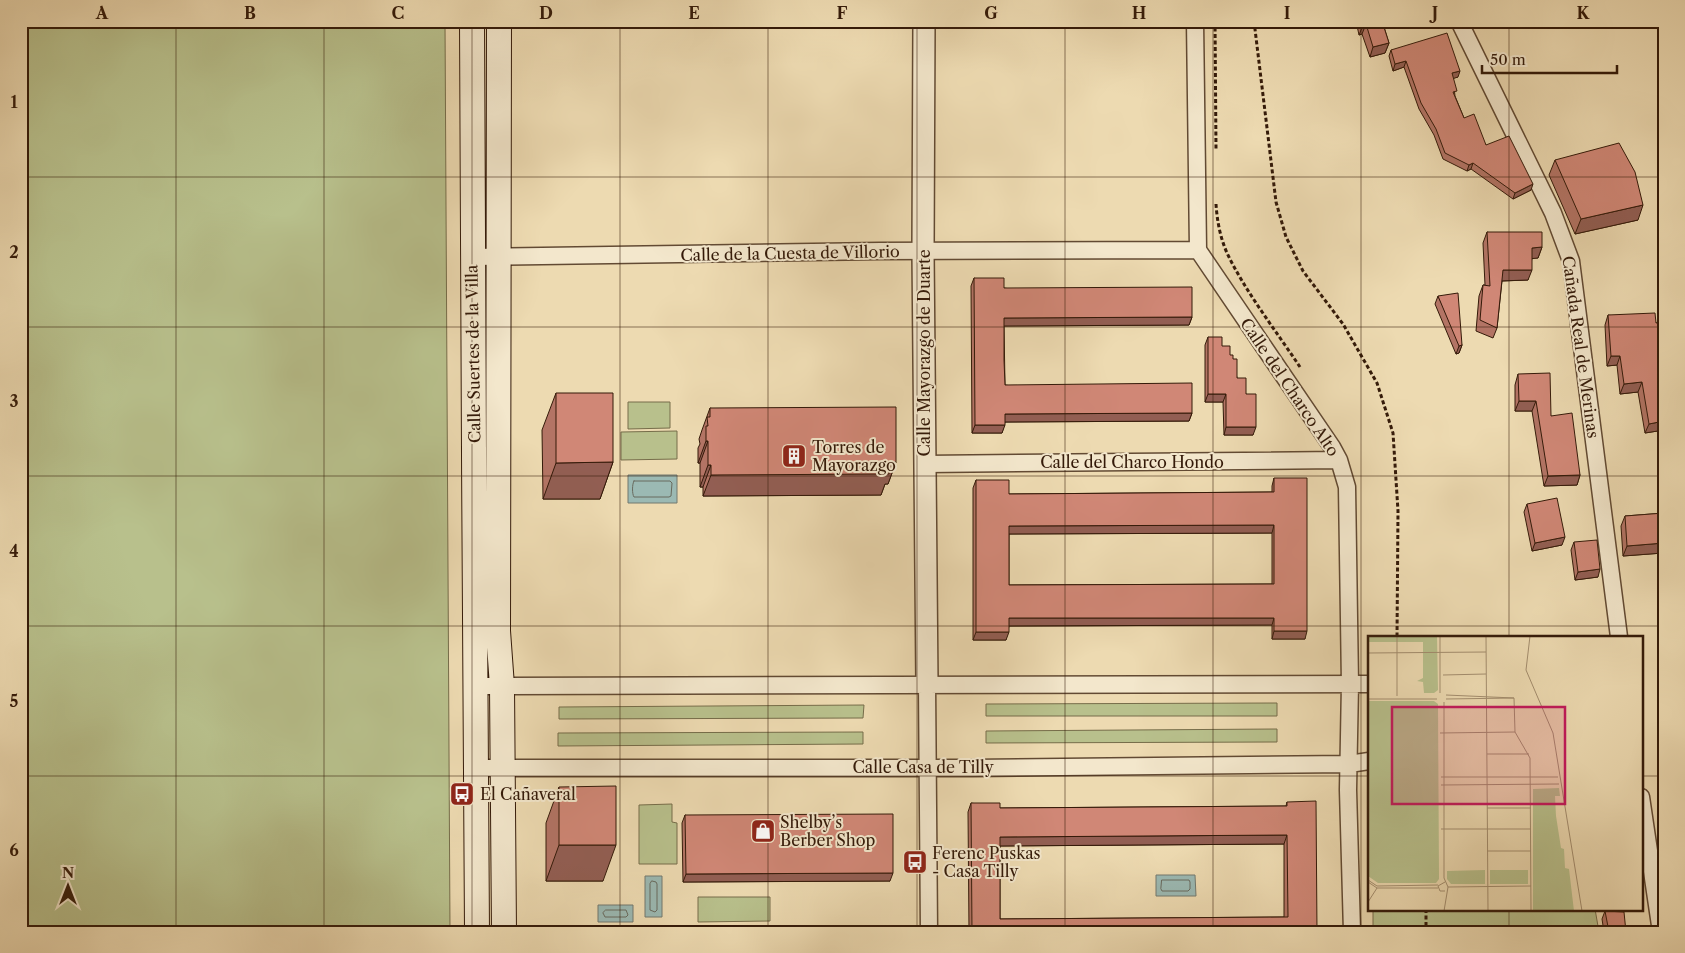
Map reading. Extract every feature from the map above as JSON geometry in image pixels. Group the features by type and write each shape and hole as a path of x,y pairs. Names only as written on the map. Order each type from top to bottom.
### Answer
{"main road":[{"name":"Calle Suertes de la Villa","path":"472,21 471,257 477,686 477,932"},
{"name":"Calle Suertes de la Villa","path":"499,21 498,631 502,686 504,932"}],"street":[{"name":"Calle Mayorazgo de Duarte","path":"924,21 923,251 927,684"},
{"path":"1196,21 1198,250"},
{"name":"Cañada Real de Merinas","path":"1459,21 1553,213 1571,261 1620,636"},
{"name":"Calle de la Cuesta de Villorio","path":"471,257 923,251 1198,250"},
{"name":"Calle del Charco Alto","path":"1198,250 1339,460 1344,475 1349,500 1350,684 1348,790 1352,932"},
{"name":"Calle del Charco Hondo","path":"925,464 1339,460"},
{"path":"927,684 928,932"},
{"path":"477,686 1368,684"},
{"name":"Calle Casa de Tilly","path":"477,768 927,768 1349,764 1368,762"},
{"path":"1642,805 1661,932"}],"path":[{"path":"1215,21 1216,157"},
{"path":"1254,21 1276,202 1286,237 1303,271 1343,324 1377,383 1393,433 1398,511 1398,636"},
{"path":"1216,195 1217,222 1227,252 1247,288 1301,368"},
{"path":"1426,910 1426,932"}],"green space":[{"path":"21,21 445,21 450,932 21,932"},
{"path":"628,402 670,402 670,428 628,429"},
{"path":"677,431 677,459 621,460 621,432"},
{"path":"1277,703 1277,716 986,716 986,704"},
{"path":"864,705 863,718 559,719 559,707"},
{"path":"1277,729 1277,742 986,743 986,731"},
{"path":"863,732 863,744 558,746 558,733"},
{"path":"672,804 672,822 677,823 677,864 639,864 639,805"},
{"path":"698,897 770,897 770,921 698,922"},
{"path":"1373,910 1595,910 1599,932 1373,932"}],"water":[{"path":"628,475 677,475 677,503 628,503"},
{"path":"1156,875 1195,875 1196,896 1156,896"},
{"path":"645,876 662,876 662,917 645,917"},
{"path":"598,905 633,905 633,922 598,922"}],"building":[{"path":"1362,21 1382,21 1389,43 1373,47 1366,24 1363,25"},
{"path":"1447,33 1460,71 1452,73 1457,91 1453,92 1464,118 1474,114 1486,145 1509,136 1533,184 1515,193 1473,163 1469,165 1445,153 1436,129 1421,103 1406,61 1395,64 1391,50"},
{"path":"1619,143 1635,172 1643,205 1581,219 1555,160"},
{"path":"1487,232 1542,232 1542,247 1532,248 1532,270 1503,270 1497,328 1480,320 1483,285 1490,286"},
{"path":"974,278 1004,278 1004,288 1192,287 1192,317 1004,318 1004,360 1005,385 1192,383 1192,413 1005,414 1005,425 975,425"},
{"path":"1458,293 1462,345 1459,346 1438,296"},
{"path":"1655,313 1656,323 1664,322 1664,421 1649,424 1642,382 1624,384 1620,356 1611,356 1608,315"},
{"path":"1208,337 1222,337 1222,346 1230,346 1230,355 1233,355 1233,359 1237,359 1237,378 1246,378 1246,394 1256,394 1256,427 1226,427 1226,394 1208,394"},
{"path":"1550,373 1551,416 1572,413 1580,475 1548,476 1536,401 1519,401 1518,374"},
{"path":"556,393 613,393 613,462 556,463"},
{"name":"Torres de Mayorazgo","path":"896,407 896,462 892,462 892,466 889,466 889,474 711,475 711,465 708,465 708,441 706,441 707,417 710,417 710,408"},
{"path":"1274,478 1307,478 1307,631 1274,631 1274,618 1009,618 1009,632 976,632 976,480 1009,480 1009,494 1274,492","holes":["1274,525 1274,584 1009,585 1009,526"]},
{"path":"1557,498 1565,537 1535,543 1527,504"},
{"path":"1664,513 1664,543 1627,546 1625,516"},
{"path":"1597,540 1600,569 1578,572 1574,542"},
{"path":"616,786 616,845 559,845 559,787"},
{"path":"1316,801 1317,932 972,932 971,803 1000,803 1000,808 1287,806 1287,802","holes":["1287,835 1288,917 1000,919 1000,837"]},
{"path":"893,814 893,873 686,874 685,815"},
{"path":"1605,911 1624,912 1626,932 1609,932"},
{"path":"559,926 616,926 616,932 559,932"}],"place":[{"name":"Torres de Mayorazgo","path":"794,456"},
{"name":"El Cañaveral","path":"462,794"},
{"name":"Shelby’s Berber Shop","path":"763,831"},
{"name":"Ferenc Puskas - Casa Tilly","path":"915,862"}]}
